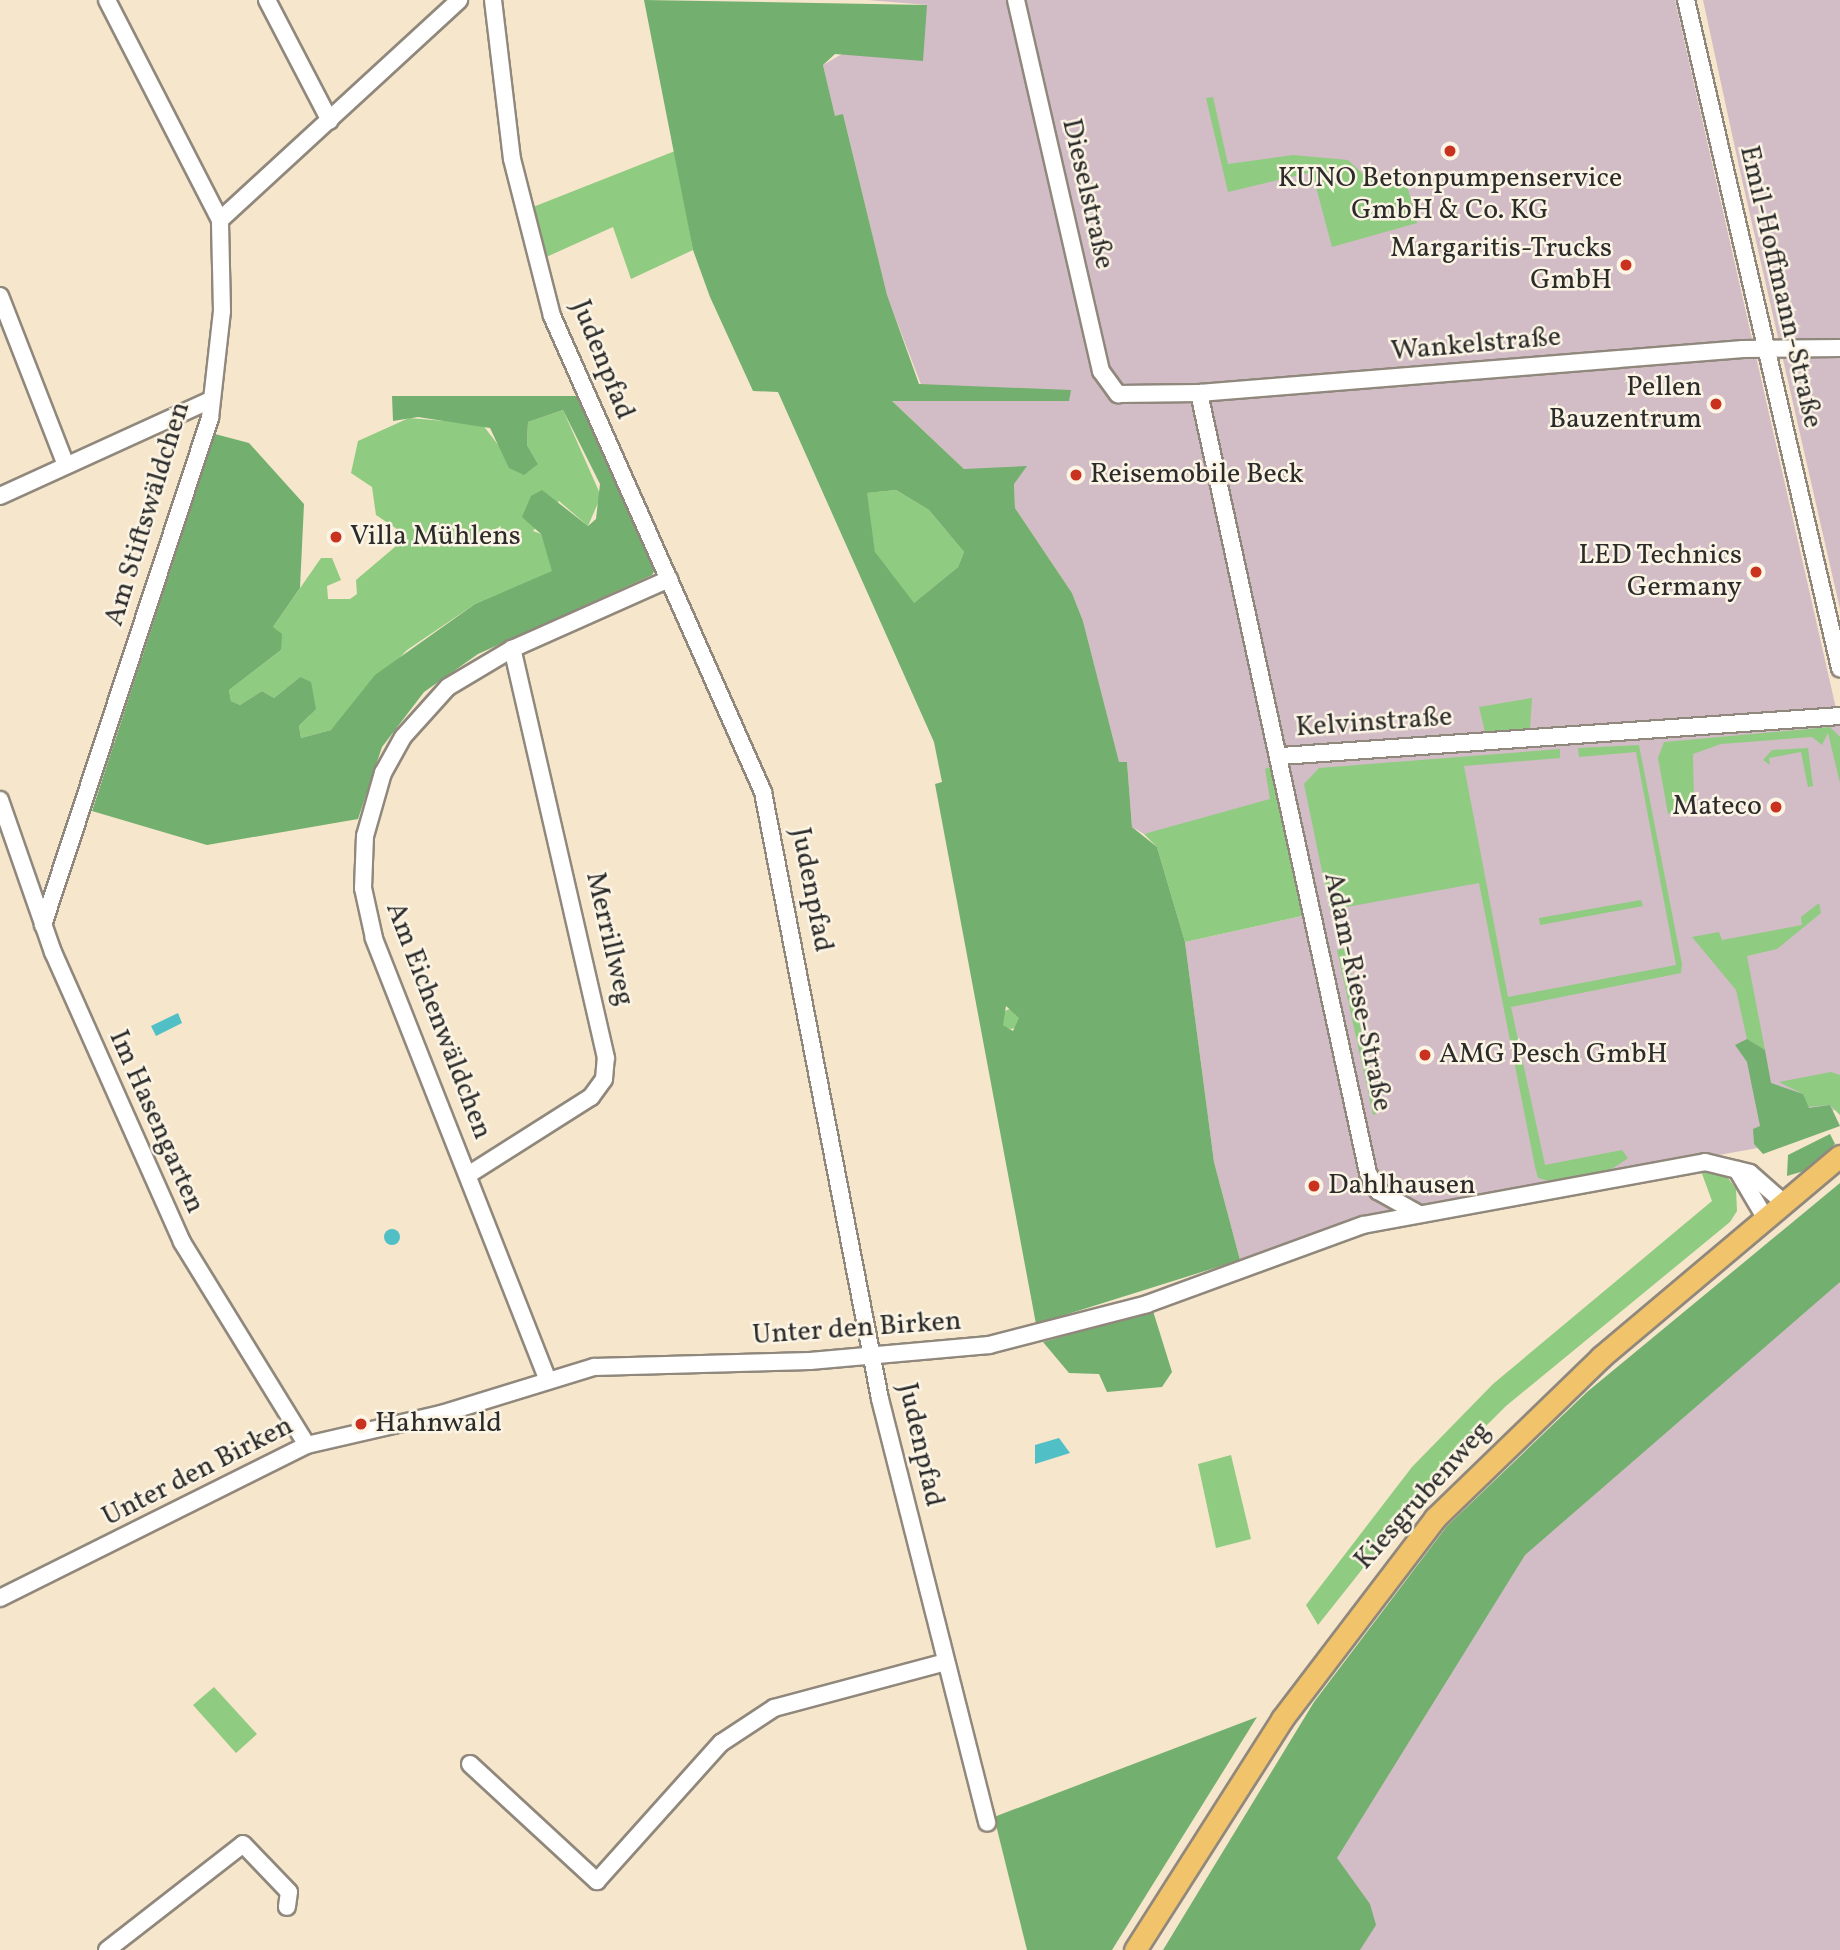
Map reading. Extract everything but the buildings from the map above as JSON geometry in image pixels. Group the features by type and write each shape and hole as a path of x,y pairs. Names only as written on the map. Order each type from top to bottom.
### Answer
{"main road":[{"name":"Kiesgrubenweg","path":"1135,1950 1282,1719 1359,1610 1435,1518 1535,1416 1840,1156"}],"street":[{"path":"107,0 220,220 459,0"},
{"path":"267,0 330,121"},
{"name":"Judenpfad","path":"493,0 512,159 538,270 569,356 763,792 873,1355 987,1823"},
{"name":"Dieselstraße","path":"1016,0 1101,371 1118,394"},
{"name":"Emil-Hoffmann-Straße","path":"1686,0 1840,668"},
{"name":"Am Stiftswäldchen","path":"43,925 211,400 222,311 220,220"},
{"path":"0,296 66,465"},
{"name":"Wankelstraße","path":"1118,394 1199,393 1768,348 1840,348"},
{"name":"Kelvinstraße","path":"1199,393 1281,756 1840,716"},
{"path":"0,496 211,400"},
{"name":"Am Eichenwäldchen","path":"547,1378 374,938 363,862 376,792 404,737 448,687 512,649 669,579"},
{"name":"Merrillweg","path":"468,1175 591,1097 604,1079 606,1058 512,649"},
{"name":"Adam-Riese-Straße","path":"1281,756 1368,1173 1378,1191 1419,1214"},
{"name":"Im Hasengarten","path":"0,800 43,925 181,1242 307,1445"},
{"name":"Unter den Birken","path":"0,1598 307,1445 441,1414 547,1378 622,1364 949,1351 1077,1323 1147,1304 1307,1241 1419,1214 1705,1162 1737,1170 1784,1203"},
{"path":"1737,1170 1766,1219"},
{"path":"470,1764 597,1881 721,1743 774,1708 946,1662"},
{"path":"107,1950 243,1844 289,1892 287,1908"}],"shaded area":[{"path":"868,0 1675,0 1840,726 1840,1107 1758,1148 1378,1216 1240,1260 1214,1162 1185,942 1302,916 1279,807 1144,834 1132,827 1127,762 1119,763 1083,621 1072,593 1015,508 1014,484 964,469 891,400 927,400 887,296 843,114 835,117 823,65 927,5"},
{"path":"1703,0 1840,0 1840,609 1740,171"},
{"path":"1840,1275 1840,1950 1255,1950 1508,1524"}],"green space":[{"path":"644,0 927,5 923,61 835,54 823,65 835,116 843,114 887,295 919,384 1071,390 1069,401 892,401 964,469 1027,466 1014,484 1015,508 1072,593 1083,621 1119,762 1127,762 1132,827 1157,847 1185,942 1214,1162 1240,1260 1036,1324 935,784 942,782 934,742 778,392 753,391 710,297 693,250","holes":["896,490 929,510 964,552 958,567 914,603 875,552 867,493","1006,1006 1019,1018 1013,1031 1003,1025"]},
{"path":"1213,97 1228,164 1293,155 1348,160 1366,177 1404,174 1417,223 1332,247 1312,172 1228,192 1206,98"},
{"path":"675,151 693,250 631,279 613,227 544,258 533,207"},
{"path":"392,396 580,396 657,566 652,575 478,654 424,692 382,747 358,819 207,845 92,811 215,434 249,443 304,504 300,588 273,627 282,634 281,650 229,690 231,701 240,705 262,691 274,698 300,677 311,682 316,709 299,726 301,738 331,730 375,675 475,604 552,571 541,534 522,517 531,496 542,490 588,526 596,519 600,484 563,410 528,422 527,445 538,464 524,475 509,468 490,428 418,417 393,421"},
{"path":"563,410 601,496 588,526 559,501 533,531 541,534 553,571 475,604 407,650 331,730 301,738 299,726 310,715 300,677 274,698 262,691 240,705 231,701 229,690 281,650 273,627 321,558 332,558 341,580 327,586 328,599 350,599 357,594 356,580 402,541 397,529 376,515 372,487 351,473 358,441 409,418 482,424 499,446 538,464 527,445 528,422"},
{"path":"896,490 929,510 964,552 958,567 913,604 875,553 866,493"},
{"path":"1532,698 1530,729 1485,732 1479,707"},
{"path":"1830,727 1840,737 1840,783 1828,733 1822,745 1812,737 1721,744 1693,754 1694,802 1668,814 1658,758 1664,742"},
{"path":"1639,745 1682,964 1681,973 1511,1007 1545,1165 1622,1150 1628,1158 1606,1173 1554,1182 1538,1178 1535,1167 1479,883 1330,910 1304,784 1319,768 1560,749 1560,758 1464,766 1508,997 1676,965 1636,752 1579,757 1578,748"},
{"path":"1808,748 1813,786 1808,787 1801,752 1769,758 1770,765 1763,760 1772,750"},
{"path":"1274,765 1302,916 1185,942 1157,847 1144,834 1270,799 1265,769"},
{"path":"1641,900 1643,906 1540,925 1539,918"},
{"path":"1819,903 1821,913 1777,949 1747,956 1765,1050 1747,1039 1736,990 1692,937 1719,932 1722,940 1802,925 1801,917"},
{"path":"1346,948 1377,1113 1373,1115 1337,950"},
{"path":"1011,1009 1018,1012 1021,1019 1018,1026 1011,1029 1004,1026 1001,1019 1004,1012"},
{"path":"1747,1039 1765,1050 1771,1083 1803,1094 1809,1108 1830,1105 1840,1126 1763,1154 1754,1144 1753,1129 1760,1126 1747,1062 1735,1045"},
{"path":"1831,1072 1840,1075 1840,1115 1830,1105 1807,1107 1803,1094 1779,1082"},
{"path":"1830,1134 1835,1144 1804,1171 1787,1176 1788,1155"},
{"path":"1701,1171 1725,1174 1736,1189 1737,1211 1730,1222 1506,1406 1437,1475 1318,1625 1306,1605 1412,1467 1493,1384 1712,1201"},
{"path":"1840,1183 1840,1282 1525,1555 1337,1858 1370,1904 1376,1925 1360,1950 1163,1950 1314,1702 1447,1526 1587,1392"},
{"path":"1153,1311 1172,1372 1162,1387 1107,1392 1099,1374 1069,1373 1043,1342"},
{"path":"1231,1455 1251,1539 1216,1548 1198,1464"},
{"path":"214,1687 257,1734 236,1753 193,1705"},
{"path":"1257,1717 1112,1950 1027,1950 994,1817"}],"water":[{"path":"178,1013 182,1023 156,1036 151,1026"},
{"path":"392,1229 398,1231 398,1243 392,1245 386,1243 384,1237 386,1231"},
{"path":"1059,1438 1070,1453 1035,1464 1035,1445"}],"place":[{"name":"KUNO Betonpumpenservice GmbH & Co. KG","path":"1450,151"},
{"name":"Margaritis-Trucks GmbH","path":"1626,265"},
{"name":"Pellen Bauzentrum","path":"1716,404"},
{"name":"Reisemobile Beck","path":"1076,475"},
{"name":"Villa Mühlens","path":"336,537"},
{"name":"LED Technics Germany","path":"1756,572"},
{"name":"Mateco","path":"1776,807"},
{"name":"AMG Pesch GmbH","path":"1425,1055"},
{"name":"Dahlhausen","path":"1314,1186"},
{"name":"Hahnwald","path":"361,1424"}]}
